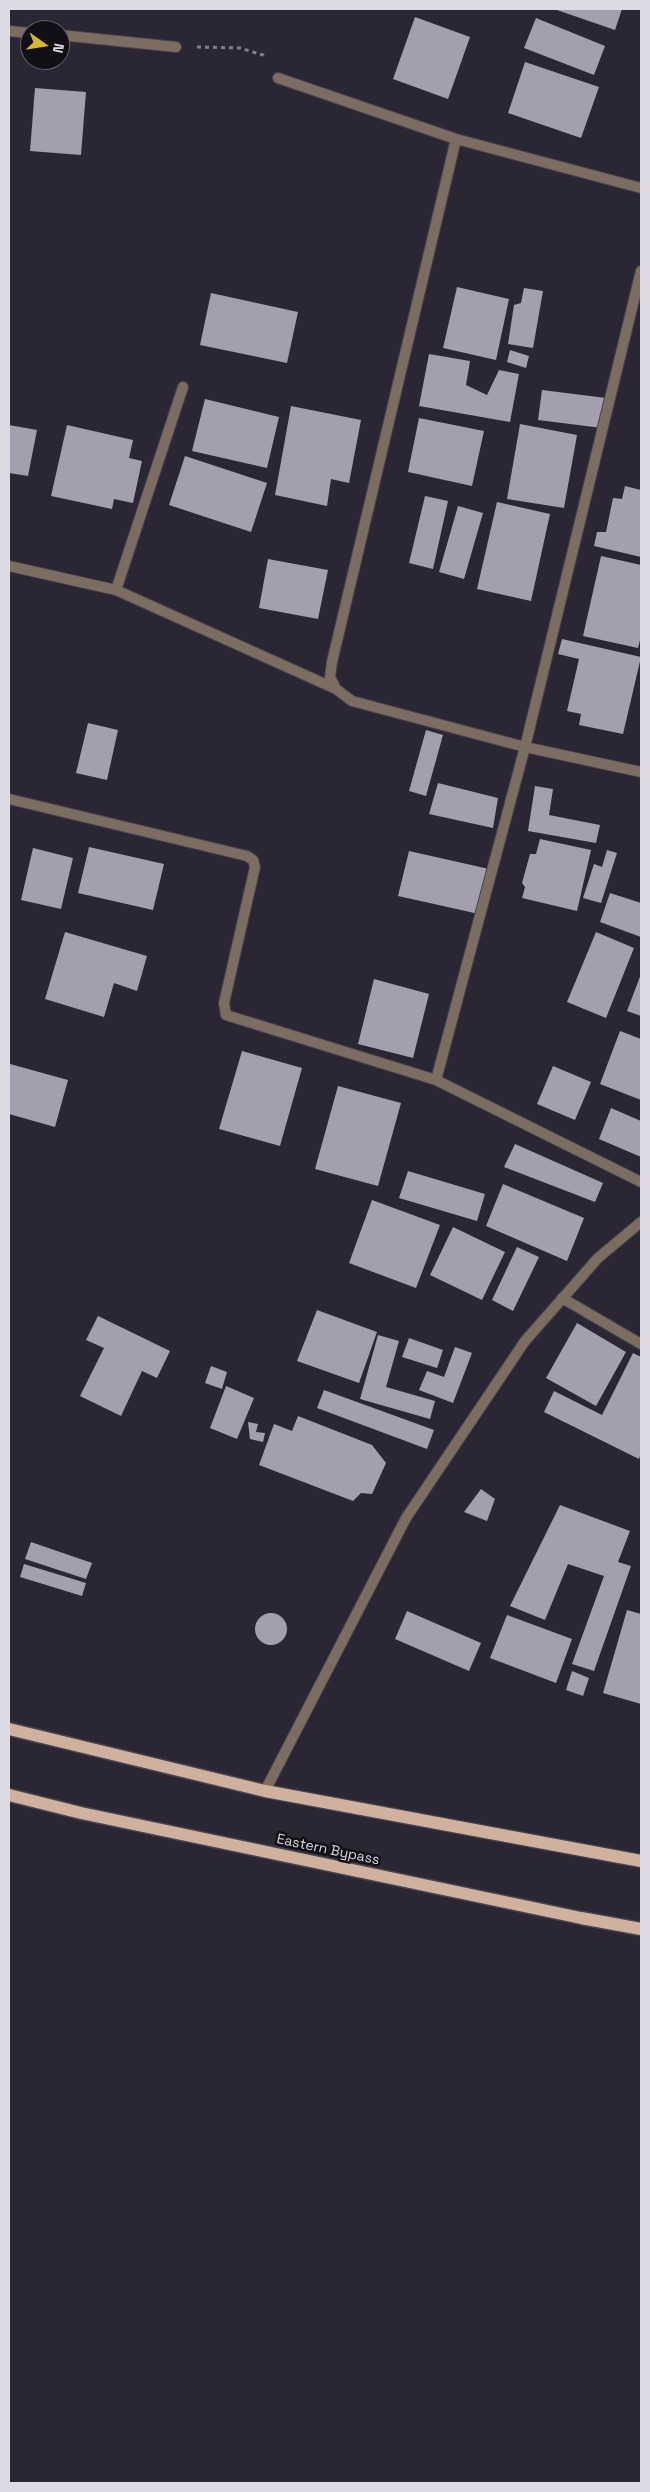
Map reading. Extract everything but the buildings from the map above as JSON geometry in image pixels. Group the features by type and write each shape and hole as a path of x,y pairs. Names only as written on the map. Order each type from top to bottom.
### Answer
{"main road":[{"path":"9,1728 265,1791 641,1861"},
{"name":"Eastern Bypass","path":"9,1795 110,1819 641,1929"}],"street":[{"path":"70,37 176,46"},
{"path":"278,78 456,139 641,188"},
{"path":"336,690 330,677 332,662 456,139"},
{"path":"436,1080 525,748 641,271"},
{"path":"116,590 183,387"},
{"path":"9,566 116,590 336,690 352,701 525,748 641,772"},
{"path":"9,799 248,856 253,860 255,867 224,1003 226,1015 436,1080 641,1182"},
{"path":"265,1791 406,1518 525,1341 598,1258 641,1222"},
{"path":"562,1298 641,1344"}],"path":[{"path":"176,46 240,48 263,55 278,78"}]}
